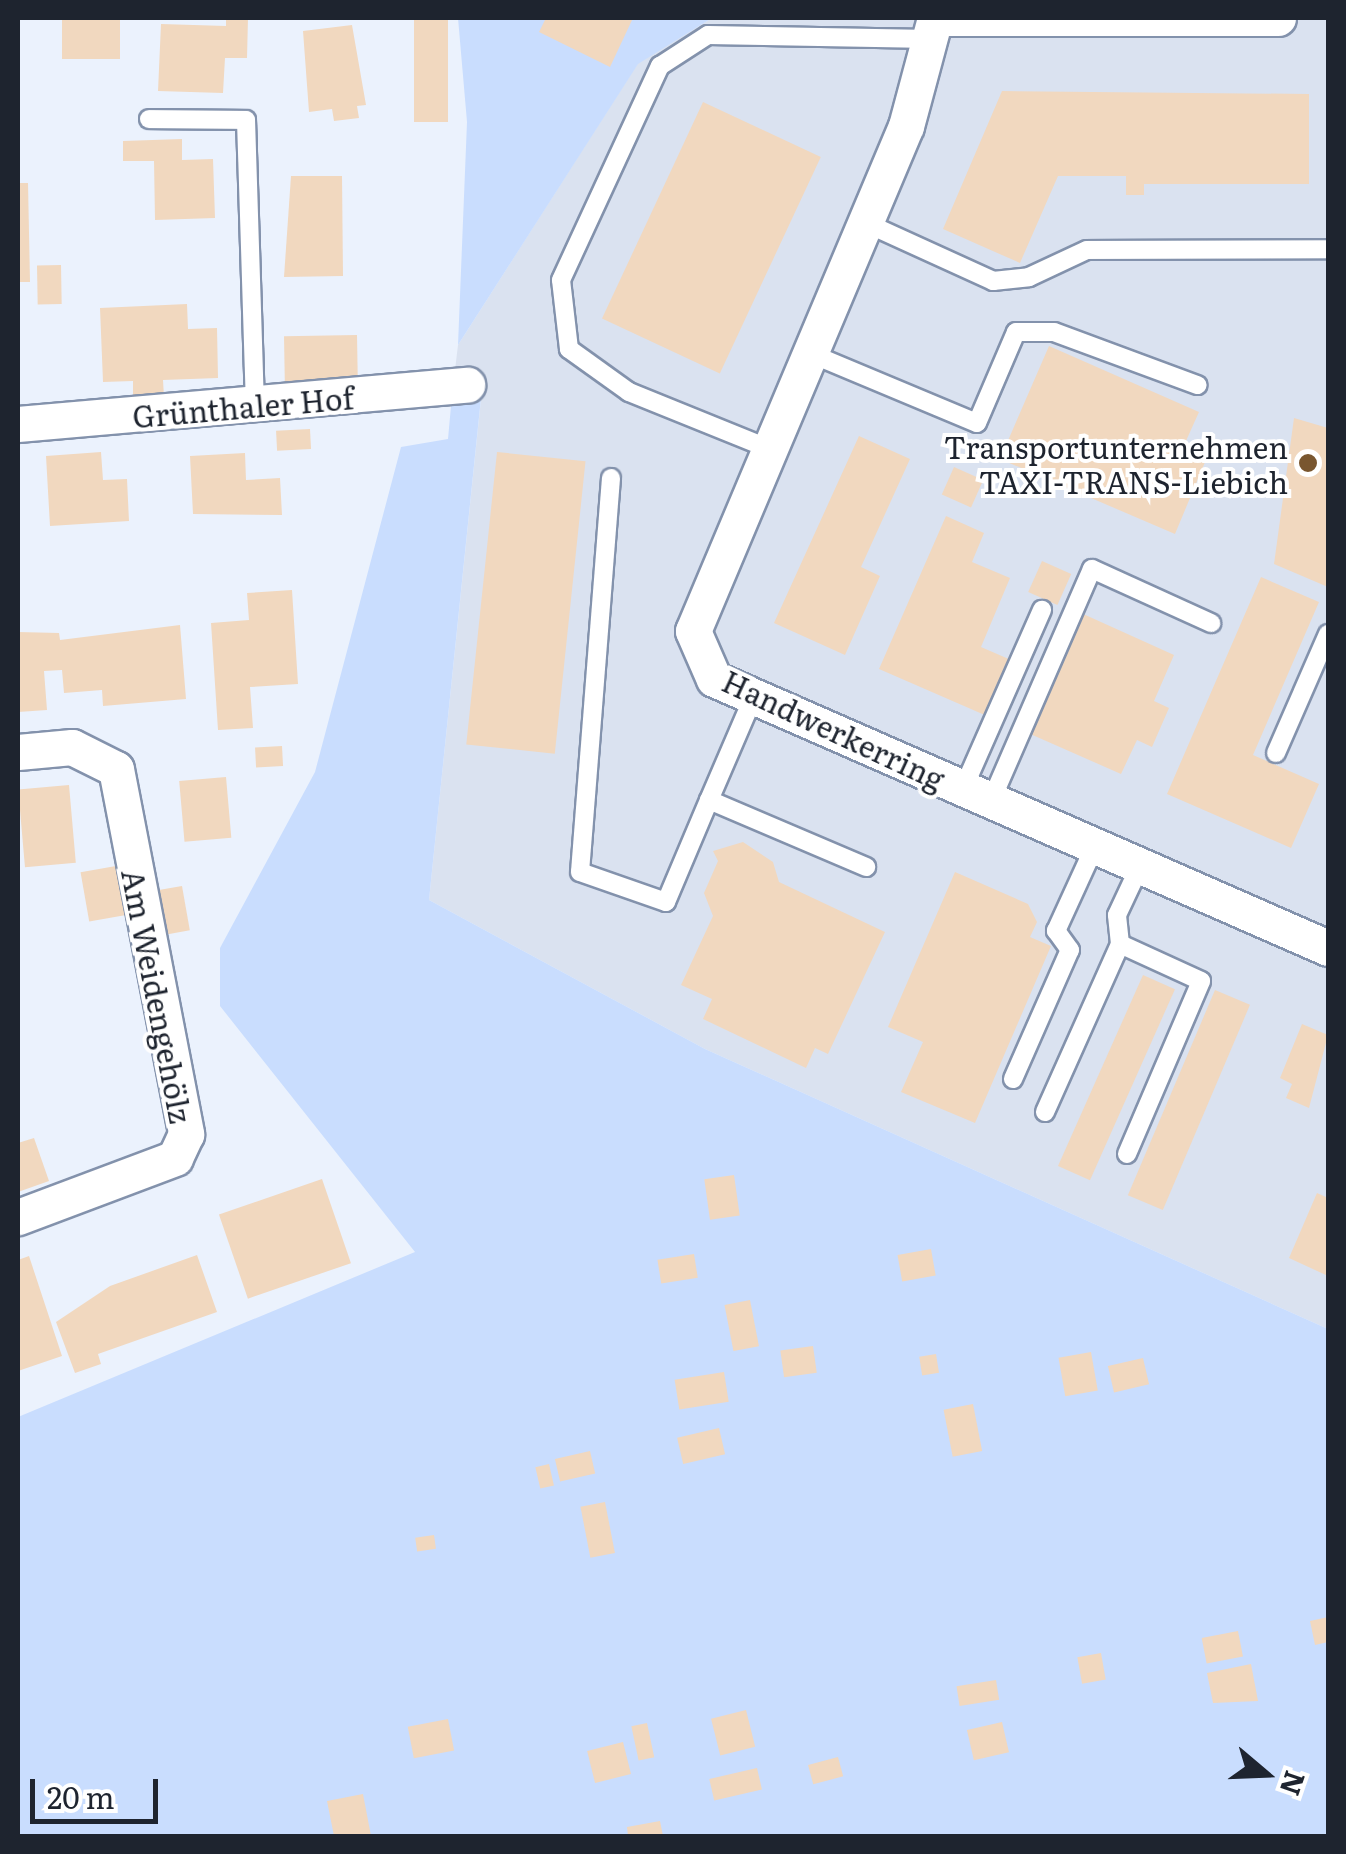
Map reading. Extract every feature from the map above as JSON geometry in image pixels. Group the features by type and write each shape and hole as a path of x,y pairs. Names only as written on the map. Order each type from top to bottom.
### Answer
{"street":[{"path":"934,25 1278,18"},
{"name":"Handwerkerring","path":"934,25 866,224 765,448 694,631 714,679 1140,866 1325,937"},
{"name":"Grünthaler Hof","path":"18,424 254,407 467,385"},
{"name":"Am Weidengehölz","path":"18,752 72,747 116,770 186,1134 175,1158 18,1217"}],"lane":[{"path":"765,448 629,392 570,350 561,280 660,66 708,35 934,25"},
{"path":"150,118 246,120 254,407"},
{"path":"866,224 994,282 1029,278 1088,250 1328,249"},
{"path":"807,352 977,423 1016,332 1054,332 1197,385"},
{"path":"610,478 580,872 666,902 753,698"},
{"path":"977,795 1092,569 1211,623"},
{"path":"977,795 1042,610"},
{"path":"1276,752 1328,634"},
{"path":"709,800 866,867"},
{"path":"1013,1078 1070,950 1056,932 1095,846"},
{"path":"1045,1112 1120,944 1117,915 1140,866"},
{"path":"1120,944 1201,981 1127,1154"}],"shaded area":[{"path":"458,18 712,18 638,64 458,345 467,122"},
{"path":"712,18 1328,18 1328,1329 705,1049 429,900 481,399 452,395 458,345 638,63"},
{"path":"452,395 481,398 429,900 705,1049 1328,1329 1328,1836 18,1836 18,1417 415,1252 220,1006 220,948 315,772 401,447 448,439"}],"building":[{"path":"62,18 120,18 120,59 62,59"},
{"path":"226,18 248,18 247,58 225,58 223,93 158,91 161,24 226,26"},
{"path":"414,18 448,18 448,122 414,122"},
{"path":"546,18 633,18 610,67 539,32"},
{"path":"352,25 366,105 357,106 359,118 334,121 332,109 309,112 303,31"},
{"path":"1002,91 1309,94 1309,184 1144,184 1144,195 1126,195 1126,176 1058,176 1020,263 943,229"},
{"path":"703,102 821,157 720,374 602,319"},
{"path":"182,139 182,160 213,159 215,218 155,220 154,161 123,161 123,141"},
{"path":"291,176 342,176 343,276 284,277"},
{"path":"18,183 28,183 30,282 18,282"},
{"path":"37,265 61,265 62,304 38,304"},
{"path":"187,304 188,329 217,328 218,378 163,380 164,397 133,398 133,381 103,382 100,308"},
{"path":"357,335 358,384 285,385 284,336"},
{"path":"1049,346 1199,412 1181,452 1205,462 1175,534 1000,459"},
{"path":"1294,418 1328,428 1328,587 1274,564"},
{"path":"310,429 311,449 277,451 276,431"},
{"path":"859,436 910,459 861,567 880,576 845,655 774,623"},
{"path":"101,452 103,480 127,479 129,521 50,526 46,456"},
{"path":"497,452 586,461 555,754 466,744"},
{"path":"245,453 246,480 280,478 282,515 193,514 190,456"},
{"path":"954,467 983,480 971,507 942,494"},
{"path":"946,516 984,533 972,562 1010,578 981,647 1011,660 987,716 879,669"},
{"path":"1042,561 1071,574 1057,605 1028,592"},
{"path":"1261,577 1319,602 1253,755 1319,784 1291,848 1167,794"},
{"path":"292,590 298,684 250,687 253,728 218,730 211,623 249,620 247,593"},
{"path":"1081,613 1174,655 1154,701 1169,708 1152,747 1137,740 1121,774 1028,733"},
{"path":"180,625 186,699 103,706 102,690 64,693 62,670 44,671 47,710 18,712 18,632 59,633 60,640"},
{"path":"282,746 283,766 256,767 255,747"},
{"path":"226,777 231,838 184,842 179,781"},
{"path":"69,785 76,863 25,867 18,789"},
{"path":"743,842 773,862 779,882 885,932 828,1054 815,1048 806,1068 703,1019 712,999 681,985 713,916 704,893 718,861 713,851"},
{"path":"116,866 125,915 89,921 81,872"},
{"path":"955,872 1028,904 1037,922 1030,937 1051,946 975,1123 901,1092 923,1042 888,1027"},
{"path":"182,886 190,930 165,935 157,890"},
{"path":"1143,975 1175,989 1090,1180 1058,1166"},
{"path":"1215,990 1250,1005 1163,1210 1128,1195"},
{"path":"1302,1024 1328,1035 1309,1108 1286,1098 1292,1084 1280,1078"},
{"path":"34,1138 49,1181 18,1192 18,1143"},
{"path":"734,1175 740,1216 710,1220 704,1179"},
{"path":"322,1179 351,1263 248,1299 219,1214"},
{"path":"1317,1193 1328,1198 1328,1276 1289,1258"},
{"path":"931,1249 936,1276 902,1281 898,1255"},
{"path":"694,1254 698,1278 661,1283 657,1260"},
{"path":"197,1255 217,1312 98,1354 101,1364 75,1373 56,1322 110,1286"},
{"path":"29,1256 62,1356 18,1371 18,1260"},
{"path":"750,1300 759,1346 733,1351 724,1305"},
{"path":"813,1346 817,1373 784,1377 780,1351"},
{"path":"1091,1352 1098,1390 1065,1396 1059,1358"},
{"path":"936,1354 939,1373 922,1375 919,1357"},
{"path":"1143,1358 1149,1384 1114,1392 1108,1366"},
{"path":"724,1372 729,1402 679,1409 675,1380"},
{"path":"973,1404 982,1451 953,1457 944,1410"},
{"path":"719,1428 725,1454 683,1464 677,1438"},
{"path":"590,1451 595,1473 560,1482 555,1459"},
{"path":"549,1464 554,1485 540,1489 535,1467"},
{"path":"605,1502 615,1553 590,1558 580,1507"},
{"path":"434,1535 436,1549 417,1552 415,1538"},
{"path":"1328,1617 1328,1642 1315,1645 1310,1621"},
{"path":"1238,1631 1243,1657 1207,1664 1202,1638"},
{"path":"1101,1653 1106,1680 1082,1684 1077,1657"},
{"path":"1251,1664 1258,1701 1213,1703 1207,1673"},
{"path":"996,1680 999,1700 960,1706 956,1686"},
{"path":"746,1710 755,1747 720,1756 711,1719"},
{"path":"448,1719 454,1750 414,1758 408,1727"},
{"path":"1002,1722 1009,1752 974,1760 967,1730"},
{"path":"647,1723 654,1757 639,1761 631,1726"},
{"path":"623,1742 631,1774 595,1783 587,1751"},
{"path":"838,1757 843,1776 813,1784 808,1765"},
{"path":"757,1768 762,1789 714,1800 709,1779"},
{"path":"363,1794 371,1836 334,1836 327,1801"},
{"path":"660,1821 663,1836 628,1836 627,1827"}],"place":[{"name":"Transportunternehmen TAXI-TRANS-Liebich","path":"1308,463"}]}
